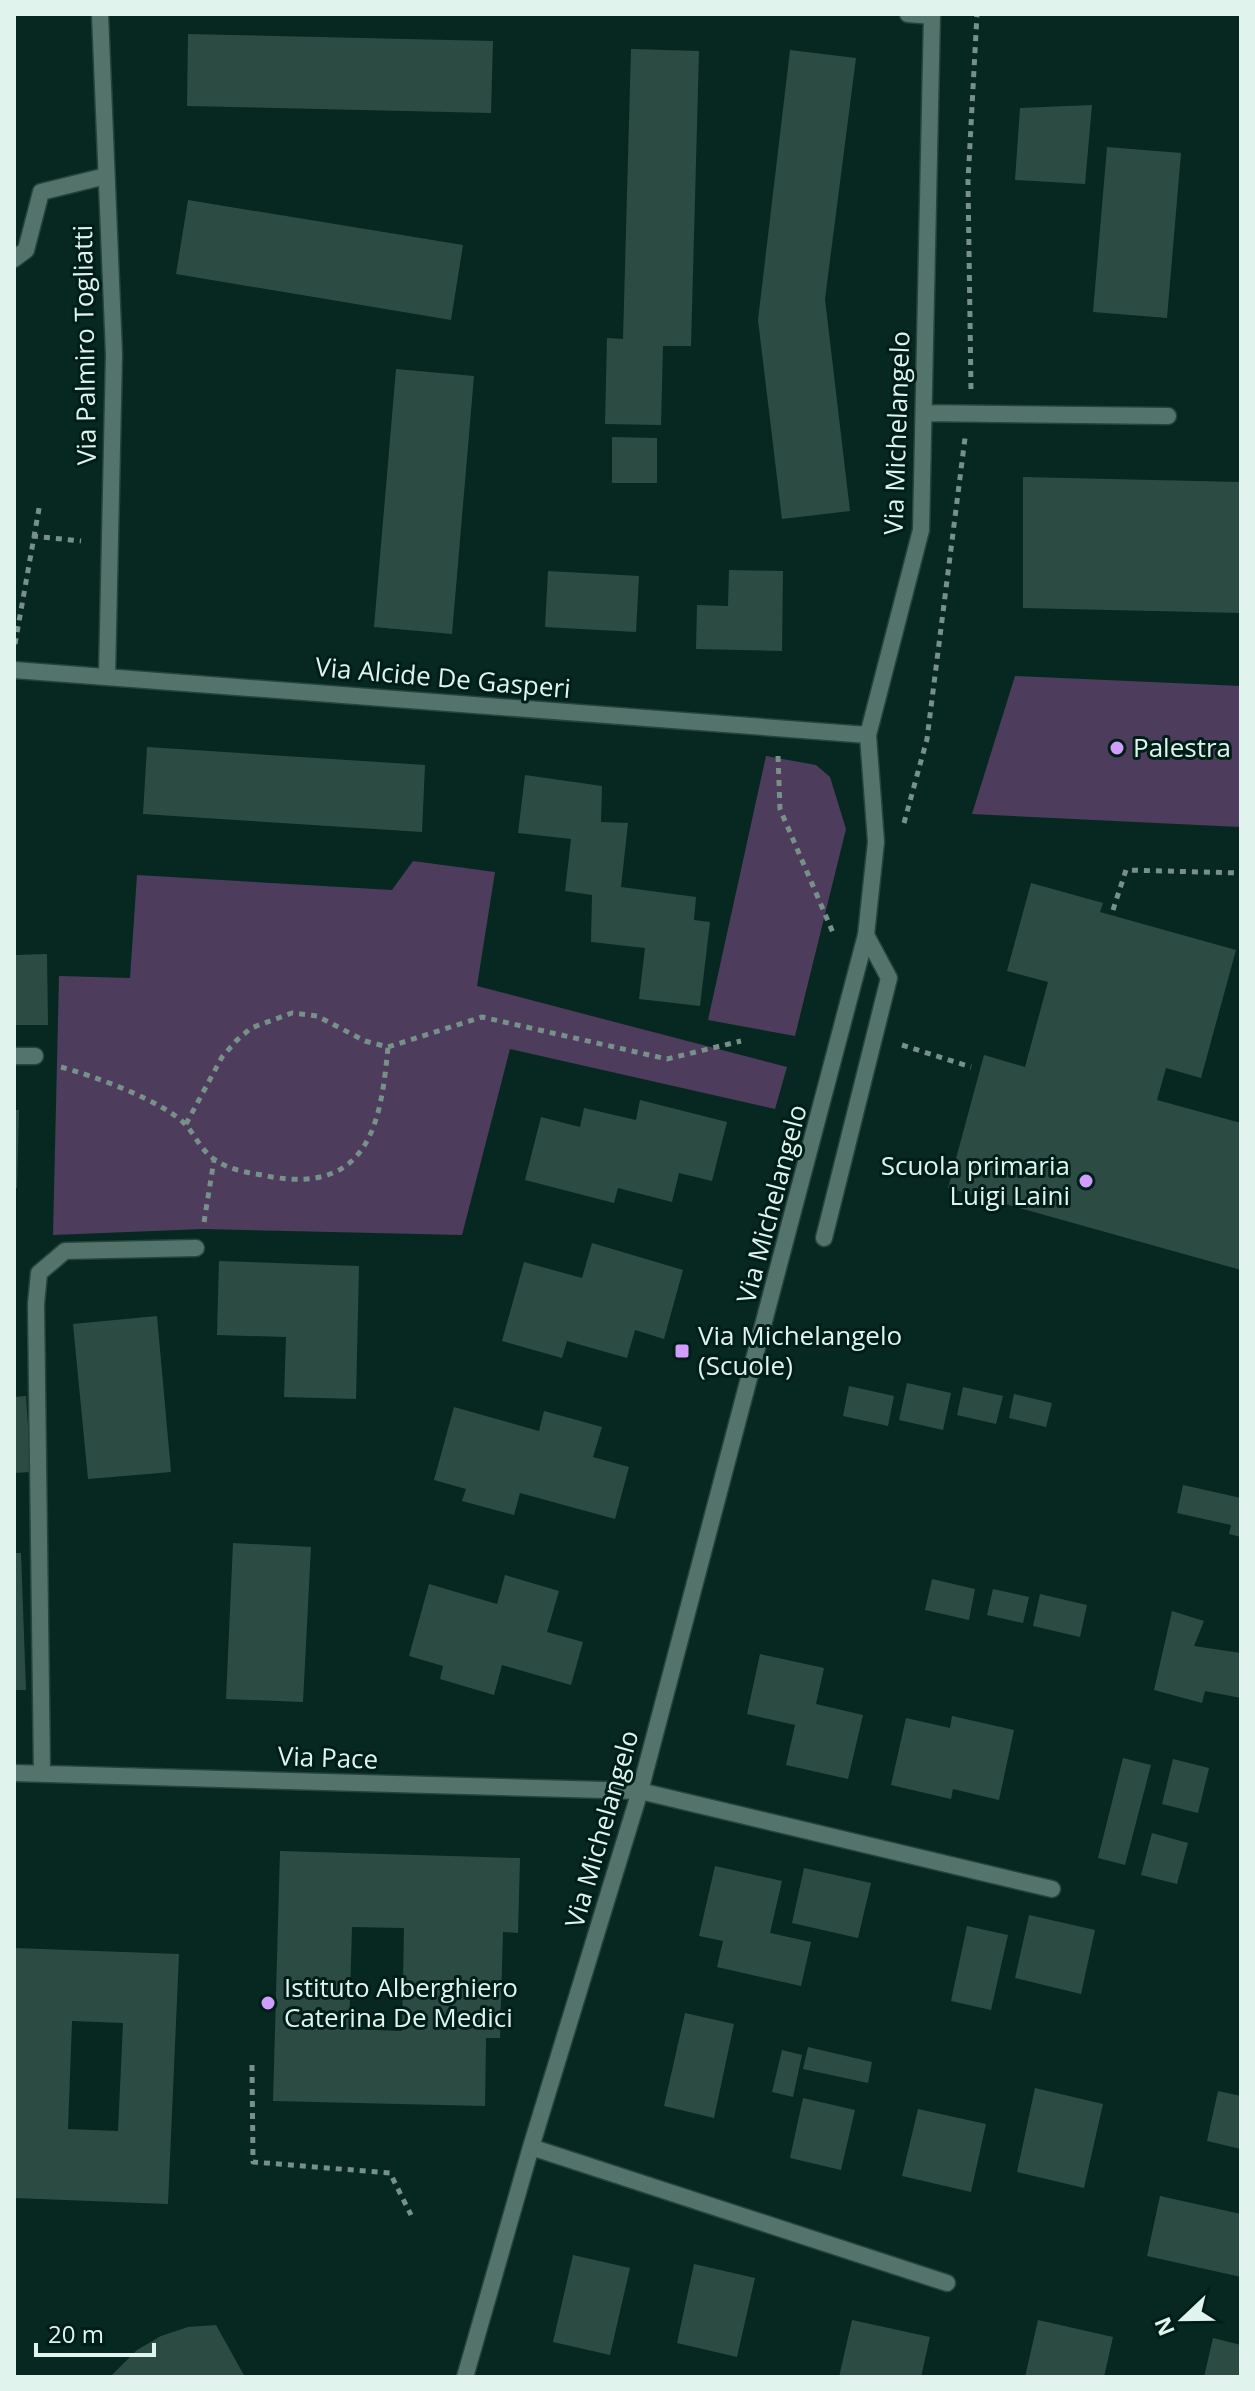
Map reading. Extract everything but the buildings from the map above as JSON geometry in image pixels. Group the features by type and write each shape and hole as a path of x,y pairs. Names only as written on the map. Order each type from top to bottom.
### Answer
{"street":[{"name":"Via Palmiro Togliatti","path":"100,14 114,354 107,676"},
{"path":"908,14 932,15"},
{"name":"Via Michelangelo","path":"465,2377 531,2147 640,1791 866,935 876,842 868,735 921,530 932,15"},
{"path":"14,259 26,250 41,192 106,176"},
{"path":"924,413 1168,416"},
{"name":"Via Alcide De Gasperi","path":"14,670 868,735"},
{"path":"824,1238 889,978 866,935"},
{"path":"14,1056 35,1056"},
{"path":"42,1774 36,1304 39,1273 65,1251 196,1248"},
{"name":"Via Pace","path":"14,1773 640,1791 1052,1889"},
{"path":"531,2147 947,2283"}],"path":[{"path":"14,657 40,503"},
{"path":"32,536 110,543"},
{"path":"778,753 780,809 834,935"},
{"path":"1113,910 1126,870 1241,873"},
{"path":"186,1124 222,1057 251,1028 292,1013 317,1016 365,1041 388,1047 482,1017 667,1059 741,1041"},
{"path":"902,1045 971,1067"},
{"path":"35,1056 135,1095 186,1124 214,1160 231,1168 285,1179 309,1179 351,1162 374,1132 381,1113 388,1047"},
{"path":"196,1248 203,1229 214,1160"},
{"path":"252,2065 253,2162 390,2173 411,2215"}],"shaded area":[{"name":"Palestra","path":"1015,676 1241,686 1240,827 972,814"},
{"path":"766,756 816,765 830,777 846,829 795,1036 708,1020"},
{"path":"413,861 495,872 477,986 787,1067 775,1109 510,1049 462,1235 203,1229 53,1235 59,976 130,978 137,875 392,890"}],"place":[{"name":"Palestra","path":"1117,748"},
{"name":"Scuola primaria Luigi Laini","path":"1086,1181"},
{"name":"Via Michelangelo (Scuole)","path":"682,1351"},
{"name":"Istituto Alberghiero Caterina De Medici","path":"268,2003"}]}
